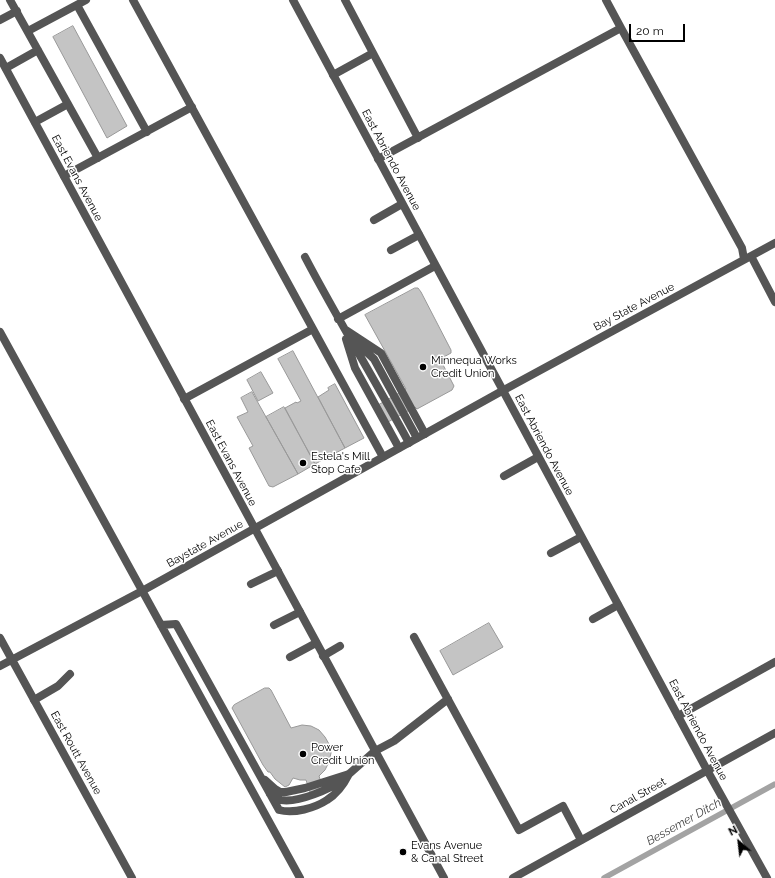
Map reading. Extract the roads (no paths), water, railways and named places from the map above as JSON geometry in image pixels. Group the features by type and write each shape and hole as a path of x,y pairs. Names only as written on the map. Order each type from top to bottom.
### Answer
{"street":[{"path":"10,0 98,158"},
{"path":"28,31 86,0"},
{"path":"134,0 383,457"},
{"name":"East Abriendo Avenue","path":"293,0 502,391 767,878"},
{"path":"345,0 418,138"},
{"path":"606,0 747,258 775,302"},
{"path":"77,5 146,132"},
{"path":"0,20 17,11"},
{"path":"378,159 621,28"},
{"path":"6,68 38,50"},
{"path":"333,75 373,53"},
{"name":"East Evans Avenue","path":"0,58 444,878"},
{"path":"35,122 68,104"},
{"path":"64,176 192,107"},
{"path":"374,220 402,204"},
{"path":"391,250 419,235"},
{"name":"Bay State Avenue","path":"502,391 775,243"},
{"path":"305,257 343,329 366,365 409,442"},
{"path":"338,319 435,266"},
{"path":"184,399 313,328"},
{"path":"343,329 381,353 425,434"},
{"path":"343,329 374,359 417,438"},
{"path":"343,329 356,368 399,448"},
{"path":"0,332 300,878"},
{"name":"Baystate Avenue","path":"0,666 142,591 502,391"},
{"path":"504,476 538,457"},
{"path":"552,552 581,537"},
{"path":"250,584 278,571"},
{"path":"593,618 618,605"},
{"path":"274,626 300,612"},
{"path":"161,625 176,624 279,810 297,810 317,805 327,800 345,782 349,774"},
{"path":"414,637 519,830 563,806 582,840"},
{"name":"East Routt Avenue","path":"0,638 132,878"},
{"path":"290,657 316,643"},
{"path":"324,656 340,646"},
{"path":"678,716 775,662"},
{"path":"34,700 58,686 70,674"},
{"path":"270,794 283,800 298,799 327,789 342,780 375,751 394,741 448,699"},
{"name":"Canal Street","path":"513,878 775,733"},
{"path":"260,776 275,789 280,792 286,792 349,774"}],"waterway":[{"name":"Bessemer Ditch","path":"604,878 775,784"}],"place":[{"name":"Minnequa Works Credit Union","path":"423,367"},
{"name":"Estela's Mill Stop Cafe","path":"303,463"},
{"name":"Power Credit Union","path":"303,754"},
{"name":"Evans Avenue & Canal Street","path":"403,852"}]}
